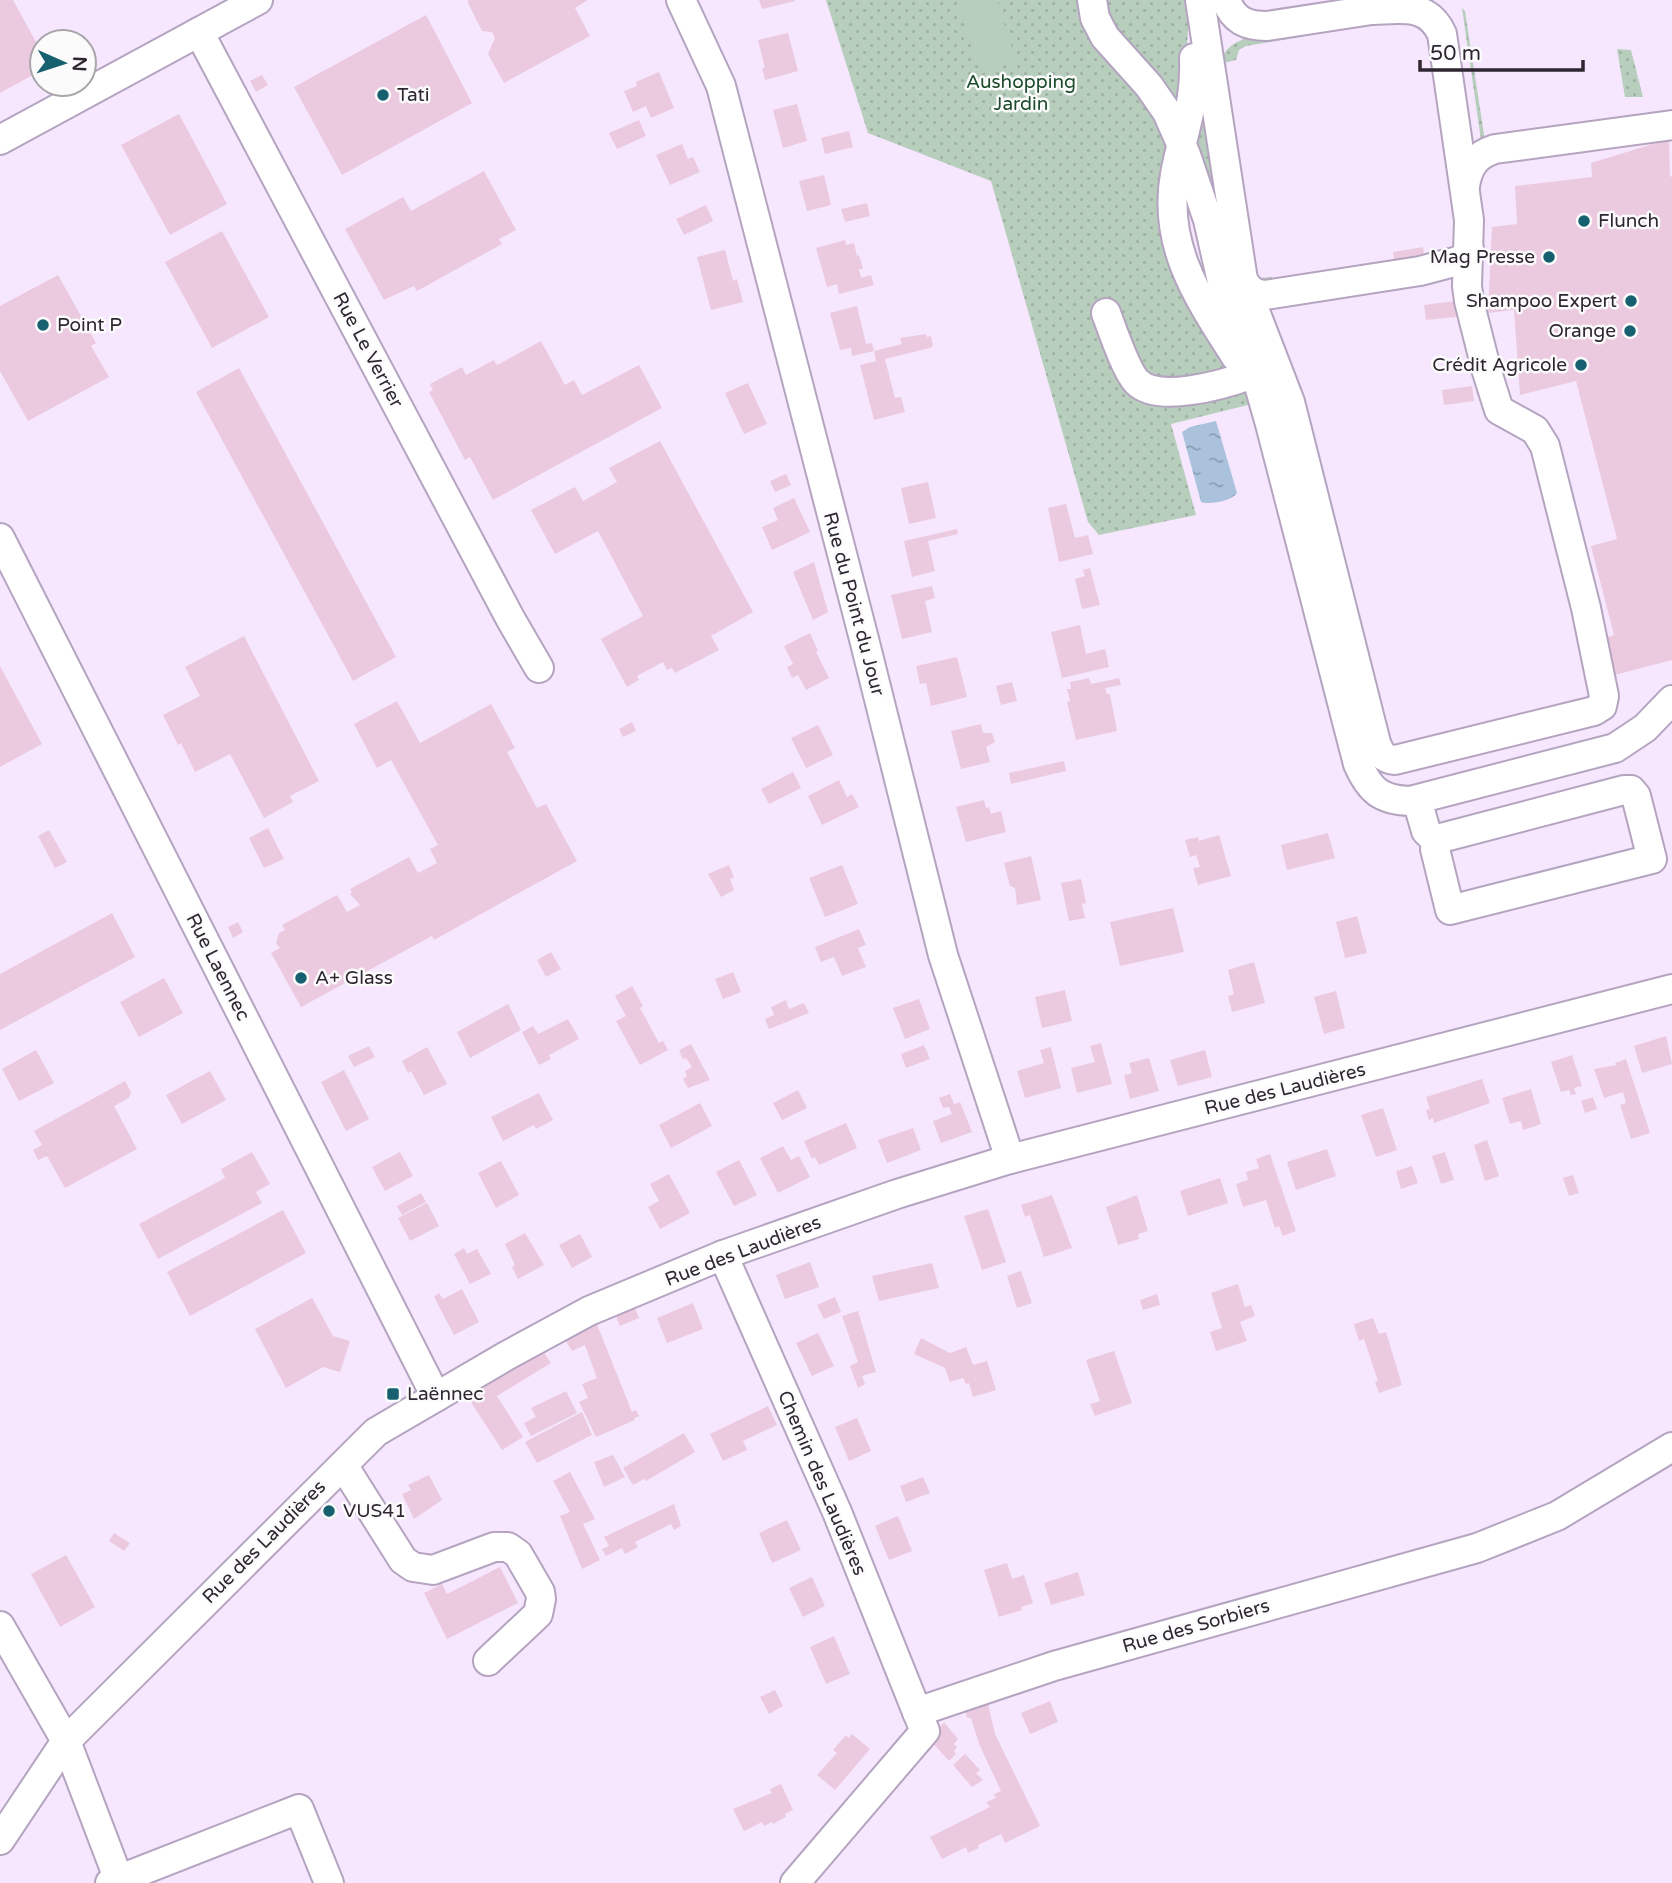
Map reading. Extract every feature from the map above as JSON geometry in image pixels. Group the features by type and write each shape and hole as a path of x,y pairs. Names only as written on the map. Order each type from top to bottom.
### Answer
{"street":[{"path":"0,139 257,0"},
{"name":"Rue du Point du Jour","path":"666,0 702,49"},
{"name":"Rue du Point du Jour","path":"681,0 721,86 943,955 1010,1159"},
{"path":"1092,0 1095,18 1105,37 1149,86 1167,112 1182,144 1208,220 1225,295 1258,382 1358,764 1365,782 1378,794 1392,800 1417,800 1595,754 1627,742 1672,700"},
{"path":"1199,0 1194,35 1194,99 1175,176 1172,212 1178,250 1194,290 1247,376 1270,424"},
{"path":"1199,0 1243,280 1290,402 1380,753 1387,759 1395,760 1602,705"},
{"path":"1226,0 1236,18 1246,24 1267,26"},
{"path":"1213,93 1214,57 1223,44 1247,31 1436,0"},
{"path":"1373,9 1413,9 1427,14 1437,22 1442,34 1469,220 1466,286 1469,301 1496,403 1504,415 1535,430 1545,446 1586,608 1602,705 1627,742"},
{"name":"Rue Le Verrier","path":"199,32 539,668"},
{"path":"1465,186 1472,163 1483,153 1495,149 1672,125"},
{"path":"1243,280 1256,294 1265,295 1420,271 1458,261 1465,257 1469,248"},
{"path":"1105,313 1136,381 1148,390 1173,392 1202,388 1247,376"},
{"name":"Rue Laennec","path":"0,538 436,1396"},
{"path":"1631,790 1636,796 1652,859 1450,911 1435,849 1436,841 1631,790"},
{"path":"1417,800 1426,831 1436,841"},
{"name":"Rue des Laudières","path":"0,1840 66,1741 376,1432 589,1311 723,1255 897,1194 1010,1159 1672,989"},
{"name":"Chemin des Laudières","path":"723,1255 836,1512 917,1712"},
{"name":"Rue des Sorbiers","path":"917,1712 1093,1654 1477,1548 1557,1516 1672,1447"},
{"path":"342,1465 402,1560 413,1567 433,1570 494,1547 508,1547 518,1554 540,1592 538,1614 488,1661"},
{"path":"0,1626 66,1741 117,1882 296,1801 329,1883"},
{"path":"795,1883 925,1731 917,1712"}],"green space":[{"name":"Aushopping Jardin","path":"826,0 1083,0 1176,146 1167,185 1252,404 1171,424 1196,515 1099,535 1088,522 991,181 868,133"},
{"path":"956,0 997,0 1016,61 981,74"},
{"path":"1100,0 1190,0 1182,126 1117,40"},
{"path":"1462,8 1465,11 1485,141 1481,140"},
{"path":"1330,27 1330,32 1246,46 1239,50 1236,60 1224,63 1258,278 1272,277 1270,282 1255,282 1220,61 1229,47 1244,39"},
{"path":"1617,49 1631,50 1643,97 1625,97"},
{"path":"1201,73 1227,253 1191,136"}],"water":[{"path":"1216,421 1237,493 1226,500 1205,503 1201,502 1182,432 1190,427"}],"building":[{"path":"0,0 13,0 28,28 28,78 0,93"},
{"path":"468,0 588,0 575,8 590,36 504,83 488,54 495,38 492,32 482,31"},
{"path":"759,0 795,0 795,1 762,9"},
{"name":"Tati","path":"426,15 472,103 342,175 294,87"},
{"path":"788,33 798,71 765,80 758,40"},
{"path":"659,72 674,108 651,118 646,106 633,112 624,91 637,86 636,82"},
{"path":"262,75 268,85 256,92 250,81"},
{"path":"797,104 807,141 783,148 773,110"},
{"path":"179,114 227,204 170,235 121,145"},
{"path":"639,120 646,136 617,149 609,133"},
{"path":"849,131 853,147 825,154 821,138"},
{"path":"1669,139 1670,177 1672,176 1672,660 1611,676 1602,639 1614,635 1591,546 1617,539 1576,381 1520,395 1514,310 1488,313 1492,227 1517,224 1515,186 1592,177 1591,163"},
{"path":"682,144 688,159 693,157 700,172 670,185 656,155"},
{"path":"484,171 516,230 499,239 502,244 417,291 414,286 384,300 345,229 403,197 411,211"},
{"path":"824,175 831,205 807,211 799,181"},
{"path":"867,203 870,216 845,222 841,209"},
{"path":"706,205 713,221 684,235 676,219"},
{"path":"222,231 269,317 212,348 165,262"},
{"path":"845,240 846,245 854,243 863,269 859,269 861,278 871,275 874,285 839,294 837,284 827,287 816,248"},
{"path":"1423,247 1425,262 1395,267 1393,252"},
{"path":"725,250 733,281 737,279 743,302 711,310 697,257"},
{"name":"Point P","path":"58,275 96,343 91,346 109,377 28,421 0,371 0,306"},
{"path":"1455,301 1456,317 1426,320 1424,305"},
{"path":"857,306 866,344 872,343 874,351 852,356 851,348 840,350 830,313"},
{"path":"926,334 927,337 931,336 933,346 930,348 885,359 895,398 901,397 905,412 874,420 860,365 876,361 874,351 902,344 900,338"},
{"path":"541,341 565,385 574,380 582,395 639,365 662,408 493,500 470,457 465,460 429,392 433,390 430,384 462,367 466,375 494,360 497,365"},
{"path":"239,368 396,657 353,681 196,392"},
{"path":"748,383 767,424 744,434 725,393"},
{"path":"1472,386 1474,401 1444,405 1442,390"},
{"path":"660,441 753,612 711,636 719,650 675,673 672,668 667,670 663,662 637,676 639,680 627,687 601,639 643,616 598,531 555,554 531,510 575,487 583,501 617,482 609,468"},
{"path":"786,474 791,485 775,492 770,481"},
{"path":"928,482 936,518 909,524 901,488"},
{"path":"794,498 810,532 772,550 762,527 778,520 773,508"},
{"path":"1066,504 1075,538 1088,535 1093,554 1059,562 1048,508"},
{"path":"957,529 958,534 928,541 935,571 912,577 904,541"},
{"path":"814,562 828,612 813,620 793,572"},
{"path":"1090,568 1100,605 1082,609 1075,579 1085,576 1083,570"},
{"path":"932,586 935,598 925,601 932,632 902,639 891,595"},
{"path":"1080,625 1086,654 1105,649 1109,667 1062,678 1051,632"},
{"path":"810,633 829,678 806,690 798,675 792,678 787,667 793,664 784,646"},
{"path":"244,636 319,781 290,796 293,802 264,818 230,754 195,772 163,715 200,696 185,667"},
{"path":"957,657 967,697 931,706 926,683 920,684 916,666"},
{"path":"0,666 42,744 0,767"},
{"path":"1089,678 1091,684 1119,678 1121,685 1105,688 1107,694 1110,694 1117,731 1076,740 1067,702 1070,701 1067,689 1071,689 1070,682"},
{"path":"1012,682 1017,701 1001,705 996,686"},
{"path":"397,701 420,743 491,704 515,748 507,752 537,808 546,804 577,861 434,940 432,936 301,1007 271,953 280,948 276,943 279,933 285,930 282,925 337,895 347,912 360,905 350,894 350,889 409,857 418,873 437,863 430,849 438,845 391,760 377,768 354,724"},
{"path":"632,722 636,731 623,737 619,729"},
{"path":"981,724 983,733 992,733 995,742 986,747 990,762 961,769 951,731"},
{"path":"818,725 833,755 806,768 791,738"},
{"path":"1064,761 1066,771 1011,784 1009,773"},
{"path":"793,772 801,788 769,804 761,789"},
{"path":"839,780 847,797 852,794 859,807 822,825 808,796"},
{"path":"984,800 991,814 1001,811 1006,832 966,842 956,807"},
{"path":"268,828 284,859 264,868 249,838"},
{"path":"49,830 67,862 55,868 38,836"},
{"path":"1328,833 1335,858 1287,870 1281,845"},
{"path":"1219,835 1231,876 1198,885 1193,868 1200,867 1196,855 1190,857 1185,840 1198,837 1199,841"},
{"path":"1031,856 1041,900 1017,905 1015,888 1010,886 1004,863"},
{"path":"729,865 734,877 730,879 734,890 721,897 708,874"},
{"path":"842,865 858,904 825,917 809,878"},
{"path":"1081,879 1086,903 1082,904 1085,918 1069,921 1061,883"},
{"path":"1173,908 1184,952 1120,966 1110,922"},
{"path":"112,913 135,957 0,1030 0,974"},
{"path":"1357,916 1367,953 1345,958 1336,922"},
{"path":"238,922 243,932 233,938 228,927"},
{"path":"859,929 866,945 858,948 866,967 842,976 834,957 821,962 815,947"},
{"path":"551,952 561,969 546,977 537,960"},
{"path":"1254,962 1265,1003 1232,1012 1228,996 1234,994 1228,970"},
{"path":"733,972 741,992 723,999 715,979"},
{"path":"164,978 183,1013 139,1037 120,1002"},
{"path":"632,986 643,1006 640,1008 659,1043 663,1041 668,1050 640,1065 616,1021 626,1016 615,996"},
{"path":"1065,990 1072,1021 1042,1028 1035,997"},
{"path":"1336,991 1345,1028 1324,1034 1314,997"},
{"path":"919,999 930,1029 905,1039 893,1008"},
{"path":"786,1000 789,1009 804,1003 809,1013 769,1029 765,1019 774,1015 771,1007"},
{"path":"508,1004 521,1030 470,1058 457,1032"},
{"path":"568,1019 579,1039 549,1055 551,1059 539,1065 522,1032 533,1026 538,1034"},
{"path":"1666,1036 1672,1064 1642,1073 1634,1046"},
{"path":"1101,1043 1112,1084 1077,1093 1071,1068 1095,1062 1090,1046"},
{"path":"691,1044 710,1080 688,1088 683,1079 687,1076 685,1071 692,1067 686,1058 683,1059 679,1050"},
{"path":"924,1045 930,1059 906,1068 901,1054"},
{"path":"369,1046 375,1057 354,1067 348,1056"},
{"path":"427,1047 447,1084 424,1095 411,1071 408,1073 402,1061"},
{"path":"1051,1047 1061,1088 1025,1098 1017,1071 1044,1063 1040,1050"},
{"path":"36,1050 54,1083 19,1101 2,1069"},
{"path":"1205,1050 1212,1077 1178,1086 1170,1060"},
{"path":"1572,1055 1582,1086 1574,1088 1576,1094 1571,1095 1569,1090 1561,1092 1551,1062"},
{"path":"1149,1058 1159,1091 1130,1099 1124,1075 1132,1073 1129,1063"},
{"path":"1626,1059 1650,1133 1631,1139 1620,1105 1626,1103 1623,1092 1604,1098 1594,1069 1616,1065 1615,1063"},
{"path":"344,1070 369,1119 346,1131 321,1082"},
{"path":"210,1071 226,1100 182,1124 166,1095"},
{"path":"1482,1079 1490,1103 1434,1123 1433,1118 1429,1120 1426,1110 1430,1109 1426,1097"},
{"path":"125,1081 131,1092 129,1098 114,1106 137,1149 65,1188 47,1156 38,1160 33,1150 42,1145 34,1131"},
{"path":"1531,1089 1541,1124 1523,1130 1521,1121 1510,1124 1502,1098"},
{"path":"798,1090 807,1108 782,1120 773,1103"},
{"path":"539,1093 553,1120 536,1129 534,1125 503,1141 491,1117"},
{"path":"950,1094 954,1104 960,1102 972,1132 941,1143 933,1121 952,1114 949,1107 943,1108 939,1098"},
{"path":"1593,1097 1597,1109 1585,1113 1581,1101"},
{"path":"700,1103 712,1126 671,1148 659,1125"},
{"path":"1383,1108 1397,1150 1376,1157 1361,1115"},
{"path":"846,1123 857,1148 819,1165 815,1157 812,1159 804,1141"},
{"path":"913,1128 921,1150 887,1163 878,1140"},
{"path":"1487,1140 1499,1176 1485,1181 1474,1145"},
{"path":"783,1146 791,1160 799,1156 810,1177 778,1193 760,1158"},
{"path":"1327,1149 1336,1176 1296,1190 1287,1162"},
{"path":"252,1152 270,1184 256,1192 262,1203 158,1259 139,1224 225,1178 221,1169"},
{"path":"400,1152 413,1176 385,1191 372,1167"},
{"path":"1445,1152 1454,1180 1441,1184 1432,1156"},
{"path":"1270,1154 1296,1231 1283,1236 1279,1226 1275,1228 1266,1200 1243,1207 1236,1184 1248,1180 1246,1172 1259,1168 1256,1159"},
{"path":"739,1160 757,1195 734,1206 716,1172"},
{"path":"501,1161 519,1195 496,1208 478,1173"},
{"path":"1412,1166 1418,1183 1401,1189 1396,1171"},
{"path":"669,1174 690,1213 660,1229 648,1207 659,1201 650,1184"},
{"path":"1573,1175 1579,1193 1569,1196 1563,1178"},
{"path":"1220,1178 1228,1203 1188,1216 1180,1191"},
{"path":"421,1193 426,1202 402,1215 397,1206"},
{"path":"1052,1195 1072,1248 1044,1257 1030,1215 1025,1217 1021,1205"},
{"path":"1137,1195 1148,1231 1138,1234 1139,1239 1118,1245 1106,1207"},
{"path":"427,1203 439,1226 410,1241 398,1218"},
{"path":"988,1209 1006,1262 982,1270 964,1216"},
{"path":"283,1210 306,1253 190,1316 167,1272"},
{"path":"525,1233 544,1265 518,1279 505,1244"},
{"path":"580,1234 592,1257 572,1268 559,1245"},
{"path":"464,1248 467,1254 477,1249 491,1274 470,1284 454,1254"},
{"path":"810,1262 819,1287 785,1299 776,1275"},
{"path":"932,1263 939,1288 879,1301 872,1276"},
{"path":"1021,1271 1032,1303 1017,1308 1007,1276"},
{"path":"1238,1284 1245,1307 1251,1305 1255,1316 1240,1322 1247,1341 1216,1351 1210,1332 1222,1328 1211,1293"},
{"path":"462,1289 479,1322 454,1335 434,1297 439,1293 443,1299"},
{"path":"1157,1294 1160,1305 1143,1310 1140,1300"},
{"path":"835,1297 841,1312 824,1319 817,1305"},
{"path":"312,1298 333,1336 350,1341 340,1372 323,1367 286,1388 255,1329"},
{"path":"693,1303 703,1329 667,1343 657,1318"},
{"path":"634,1306 639,1318 620,1326 615,1314"},
{"path":"858,1311 876,1372 862,1376 865,1384 858,1388 850,1366 858,1362 842,1316"},
{"path":"1373,1318 1379,1334 1386,1332 1402,1385 1379,1393 1375,1382 1378,1381 1364,1339 1359,1341 1354,1324"},
{"path":"596,1322 632,1412 636,1410 639,1416 596,1437 579,1402 588,1398 582,1384 597,1378 585,1345 572,1351 564,1338"},
{"path":"818,1333 834,1366 812,1376 796,1343"},
{"path":"921,1338 950,1353 966,1347 973,1365 987,1361 996,1390 973,1397 969,1383 966,1384 963,1378 950,1382 945,1368 914,1354"},
{"path":"542,1350 551,1363 497,1396 523,1437 502,1450 467,1396"},
{"path":"1114,1351 1132,1403 1095,1416 1090,1404 1100,1401 1086,1360"},
{"path":"566,1391 577,1413 531,1436 524,1423 536,1417 531,1408"},
{"path":"768,1406 777,1425 743,1441 747,1450 723,1461 710,1434"},
{"path":"582,1412 592,1435 537,1463 525,1442"},
{"path":"857,1418 871,1451 849,1461 835,1427"},
{"path":"684,1433 695,1452 646,1481 644,1479 633,1485 623,1468"},
{"path":"613,1455 625,1477 604,1487 594,1462"},
{"path":"570,1472 595,1519 583,1524 600,1560 582,1569 560,1516 570,1512 553,1481"},
{"path":"429,1475 442,1500 414,1519 402,1494 411,1490 408,1485"},
{"path":"923,1477 930,1493 906,1502 900,1486"},
{"name":"VUS41","path":"332,1503 338,1508 326,1520 321,1514"},
{"path":"674,1504 681,1526 674,1530 671,1524 635,1542 638,1547 625,1554 622,1548 606,1556 602,1549 609,1546 604,1537"},
{"path":"898,1516 912,1551 889,1560 875,1526"},
{"path":"787,1520 801,1550 772,1563 759,1533"},
{"path":"114,1533 130,1543 124,1551 109,1541"},
{"path":"66,1555 95,1607 60,1627 31,1574"},
{"path":"1007,1563 1012,1579 1024,1575 1033,1603 1021,1607 1022,1610 999,1617 984,1570"},
{"path":"500,1567 518,1603 447,1639 424,1593 442,1584 447,1594"},
{"path":"1078,1572 1085,1595 1051,1605 1044,1583"},
{"path":"812,1577 825,1606 803,1617 789,1588"},
{"path":"834,1636 850,1674 826,1684 810,1647"},
{"path":"775,1690 783,1706 769,1714 760,1697"},
{"path":"986,1695 995,1734 1040,1826 1005,1843 1001,1834 968,1853 966,1847 942,1859 930,1837 990,1807 986,1802 996,1798 994,1794 1001,1791 979,1744 971,1718 967,1718 964,1703"},
{"path":"1050,1701 1058,1722 1030,1734 1021,1713"},
{"path":"944,1722 958,1739 954,1744 957,1747 954,1751 956,1754 949,1761 930,1740"},
{"path":"852,1734 870,1749 835,1790 817,1775 837,1753 833,1750 846,1735 849,1738"},
{"path":"965,1754 980,1770 976,1773 983,1780 972,1787 953,1765"},
{"path":"781,1784 793,1810 773,1824 772,1822 764,1826 762,1822 744,1831 733,1809 772,1793 770,1789"}],"place":[{"name":"Tati","path":"383,95"},
{"name":"Flunch","path":"1584,221"},
{"name":"Mag Presse","path":"1549,257"},
{"name":"Shampoo Expert","path":"1631,301"},
{"name":"Point P","path":"43,325"},
{"name":"Orange","path":"1630,331"},
{"name":"Crédit Agricole","path":"1581,365"},
{"name":"A+ Glass","path":"301,978"},
{"name":"Laënnec","path":"393,1394"},
{"name":"VUS41","path":"329,1511"}]}
